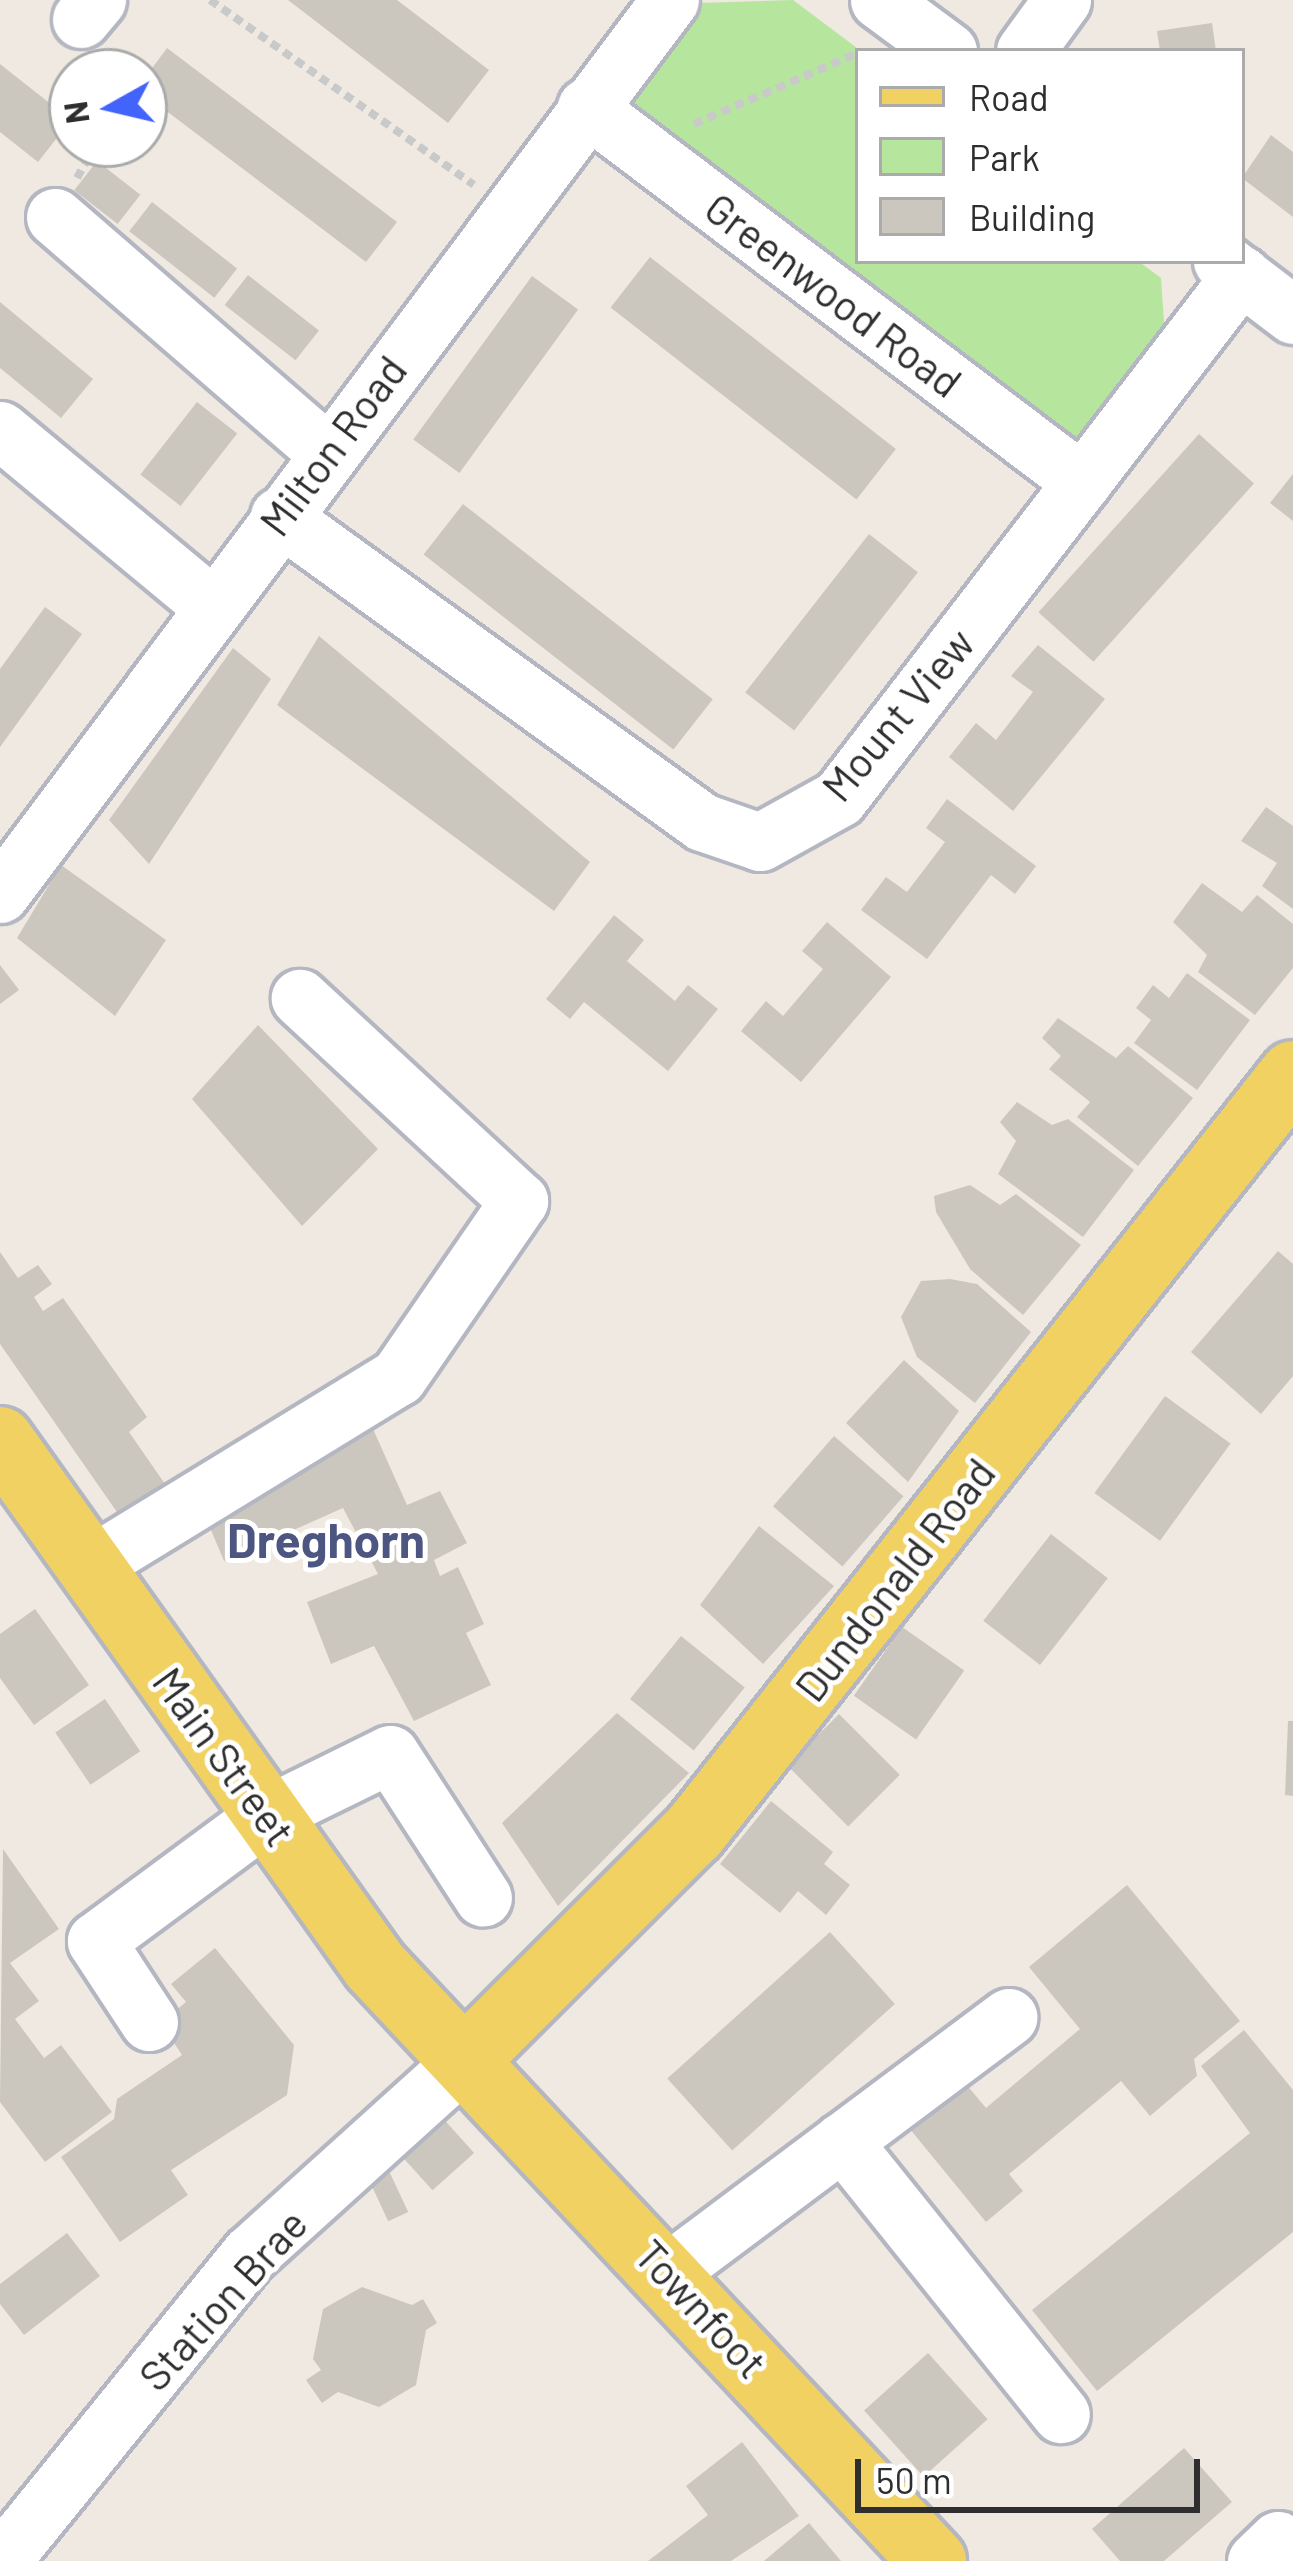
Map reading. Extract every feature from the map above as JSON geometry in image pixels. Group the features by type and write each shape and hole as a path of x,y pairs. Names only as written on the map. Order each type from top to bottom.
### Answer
{"main road":[{"name":"Dundonald Road","path":"466,2059 694,1832 1293,1074"},
{"name":"Main Street","path":"0,1440 375,1966 466,2059"},
{"name":"Townfoot","path":"466,2059 669,2271 933,2561"}],"street":[{"name":"Milton Road","path":"0,894 211,605 670,0"},
{"path":"879,0 944,48"},
{"path":"1027,48 1062,0"},
{"name":"Greenwood Road","path":"586,107 1082,482"},
{"path":"55,217 327,453"},
{"path":"1232,268 1293,315"},
{"name":"Mount View","path":"279,516 702,822 760,842 838,798 1082,482 1232,268"},
{"path":"0,430 211,605"},
{"path":"89,1566 398,1377 519,1202 300,998"},
{"path":"149,2022 96,1942 266,1815 390,1754 483,1898"},
{"path":"669,2271 1008,2017"},
{"name":"Station Brae","path":"1,2561 250,2254 466,2059"},
{"path":"842,2141 1061,2414"},
{"path":"1256,2561 1278,2540 1293,2560"}],"path":[{"path":"210,0 509,210"},
{"path":"640,148 855,54"}],"green space":[{"path":"793,0 857,48 855,264 1142,264 1161,278 1165,337 1077,449 614,100 697,3"}],"building":[{"path":"288,0 397,0 489,70 448,123"},
{"path":"1212,23 1216,48 1160,48 1157,31"},
{"path":"168,49 397,222 366,262 168,112"},
{"path":"0,64 48,102 48,149 38,162 0,132"},
{"path":"1271,135 1293,152 1293,217 1245,180"},
{"path":"92,168 106,168 140,195 118,224 74,190"},
{"path":"152,202 237,268 214,298 129,231"},
{"path":"650,257 896,449 856,500 611,307"},
{"path":"248,275 319,330 296,360 225,305"},
{"path":"532,276 578,310 459,473 413,439"},
{"path":"0,302 93,379 61,418 0,368"},
{"path":"197,402 237,433 181,506 140,474"},
{"path":"1199,434 1254,484 1093,662 1038,612"},
{"path":"1293,474 1293,521 1270,503"},
{"path":"463,504 713,699 673,750 424,554"},
{"path":"869,534 918,572 794,731 745,692"},
{"path":"45,607 82,634 0,747 0,669"},
{"path":"319,636 590,862 554,911 277,705"},
{"path":"1038,645 1105,699 1013,811 949,757 976,723 996,740 1033,692 1011,676"},
{"path":"233,648 271,679 149,864 109,820"},
{"path":"947,799 1036,866 1015,894 991,875 927,959 861,910 886,877 907,892 945,842 926,828"},
{"path":"1266,807 1293,826 1293,909 1262,886 1277,863 1241,841"},
{"path":"61,865 166,940 115,1016 17,938"},
{"path":"1202,883 1242,912 1257,895 1293,924 1293,968 1255,1015 1198,972 1207,955 1173,922"},
{"path":"614,915 644,940 627,961 675,1001 688,985 718,1009 668,1071 584,1002 570,1019 546,999"},
{"path":"827,922 891,977 801,1082 741,1031 766,1001 783,1016 823,969 802,951"},
{"path":"0,965 19,990 0,1004"},
{"path":"1187,973 1250,1020 1197,1090 1134,1043 1151,1020 1136,1008 1153,985 1169,998"},
{"path":"1058,1018 1116,1058 1128,1046 1193,1098 1138,1166 1077,1117 1090,1102 1049,1069 1061,1056 1042,1038"},
{"path":"258,1025 378,1149 302,1226 192,1099"},
{"path":"1017,1102 1052,1125 1068,1119 1134,1170 1083,1237 998,1174 1016,1141 1000,1122"},
{"path":"970,1185 1000,1205 1016,1194 1081,1245 1023,1315 970,1269 936,1212 934,1196"},
{"path":"1278,1251 1293,1264 1293,1376 1261,1414 1191,1352"},
{"path":"0,1252 18,1278 38,1265 52,1284 34,1297 43,1311 63,1298 147,1417 129,1432 165,1484 119,1515 0,1344"},
{"path":"921,1281 977,1284 1031,1332 975,1403 917,1357 901,1317"},
{"path":"904,1360 959,1411 908,1482 846,1423"},
{"path":"1165,1396 1231,1444 1160,1541 1094,1493"},
{"path":"373,1429 407,1505 440,1491 467,1543 434,1560 440,1576 458,1567 484,1624 466,1633 491,1685 414,1721 374,1646 331,1664 307,1602 378,1574 343,1508 224,1561 203,1511"},
{"path":"834,1436 903,1496 842,1567 773,1506"},
{"path":"759,1526 834,1586 763,1664 700,1605"},
{"path":"1051,1534 1108,1578 1040,1665 983,1621"},
{"path":"35,1609 89,1685 34,1725 0,1678 0,1634"},
{"path":"902,1627 964,1671 916,1739 854,1696"},
{"path":"681,1636 745,1688 694,1751 630,1699"},
{"path":"105,1699 140,1751 90,1785 55,1733"},
{"path":"617,1713 689,1773 558,1906 502,1823"},
{"path":"839,1714 900,1775 848,1826 787,1766"},
{"path":"1288,1721 1293,1721 1293,1796 1285,1795"},
{"path":"771,1801 833,1852 824,1864 850,1885 826,1915 798,1891 780,1913 720,1864"},
{"path":"3,1849 59,1929 10,1963 39,2001 15,2019 44,2058 61,2045 112,2112 45,2162 0,2102"},
{"path":"1127,1885 1240,2021 1194,2059 1197,2076 1150,2116 1121,2081 1009,2174 1023,2191 986,2222 905,2123 960,2077 986,2108 1080,2029 1029,1967"},
{"path":"830,1932 895,2004 732,2151 667,2079"},
{"path":"215,1948 294,2045 287,2095 171,2170 188,2195 120,2242 61,2157 114,2119 117,2099 182,2055 165,2029 164,2020 186,2002 171,1984"},
{"path":"1244,2030 1293,2090 1293,2232 1097,2391 1032,2310 1250,2133 1201,2066"},
{"path":"440,2115 474,2153 433,2190 398,2152"},
{"path":"390,2173 408,2212 388,2221 370,2182"},
{"path":"67,2233 100,2276 24,2335 0,2304 0,2284"},
{"path":"362,2287 412,2305 423,2299 437,2323 426,2330 416,2385 379,2407 338,2392 322,2403 306,2380 321,2370 313,2359 323,2309"},
{"path":"928,2353 988,2419 924,2477 864,2411"},
{"path":"742,2442 799,2516 731,2561 648,2561 708,2515 686,2486"},
{"path":"1184,2448 1232,2502 1164,2561 1120,2561 1092,2529"},
{"path":"809,2523 841,2561 764,2561"}],"district":[{"name":"Dreghorn","path":"326,1540"}]}
